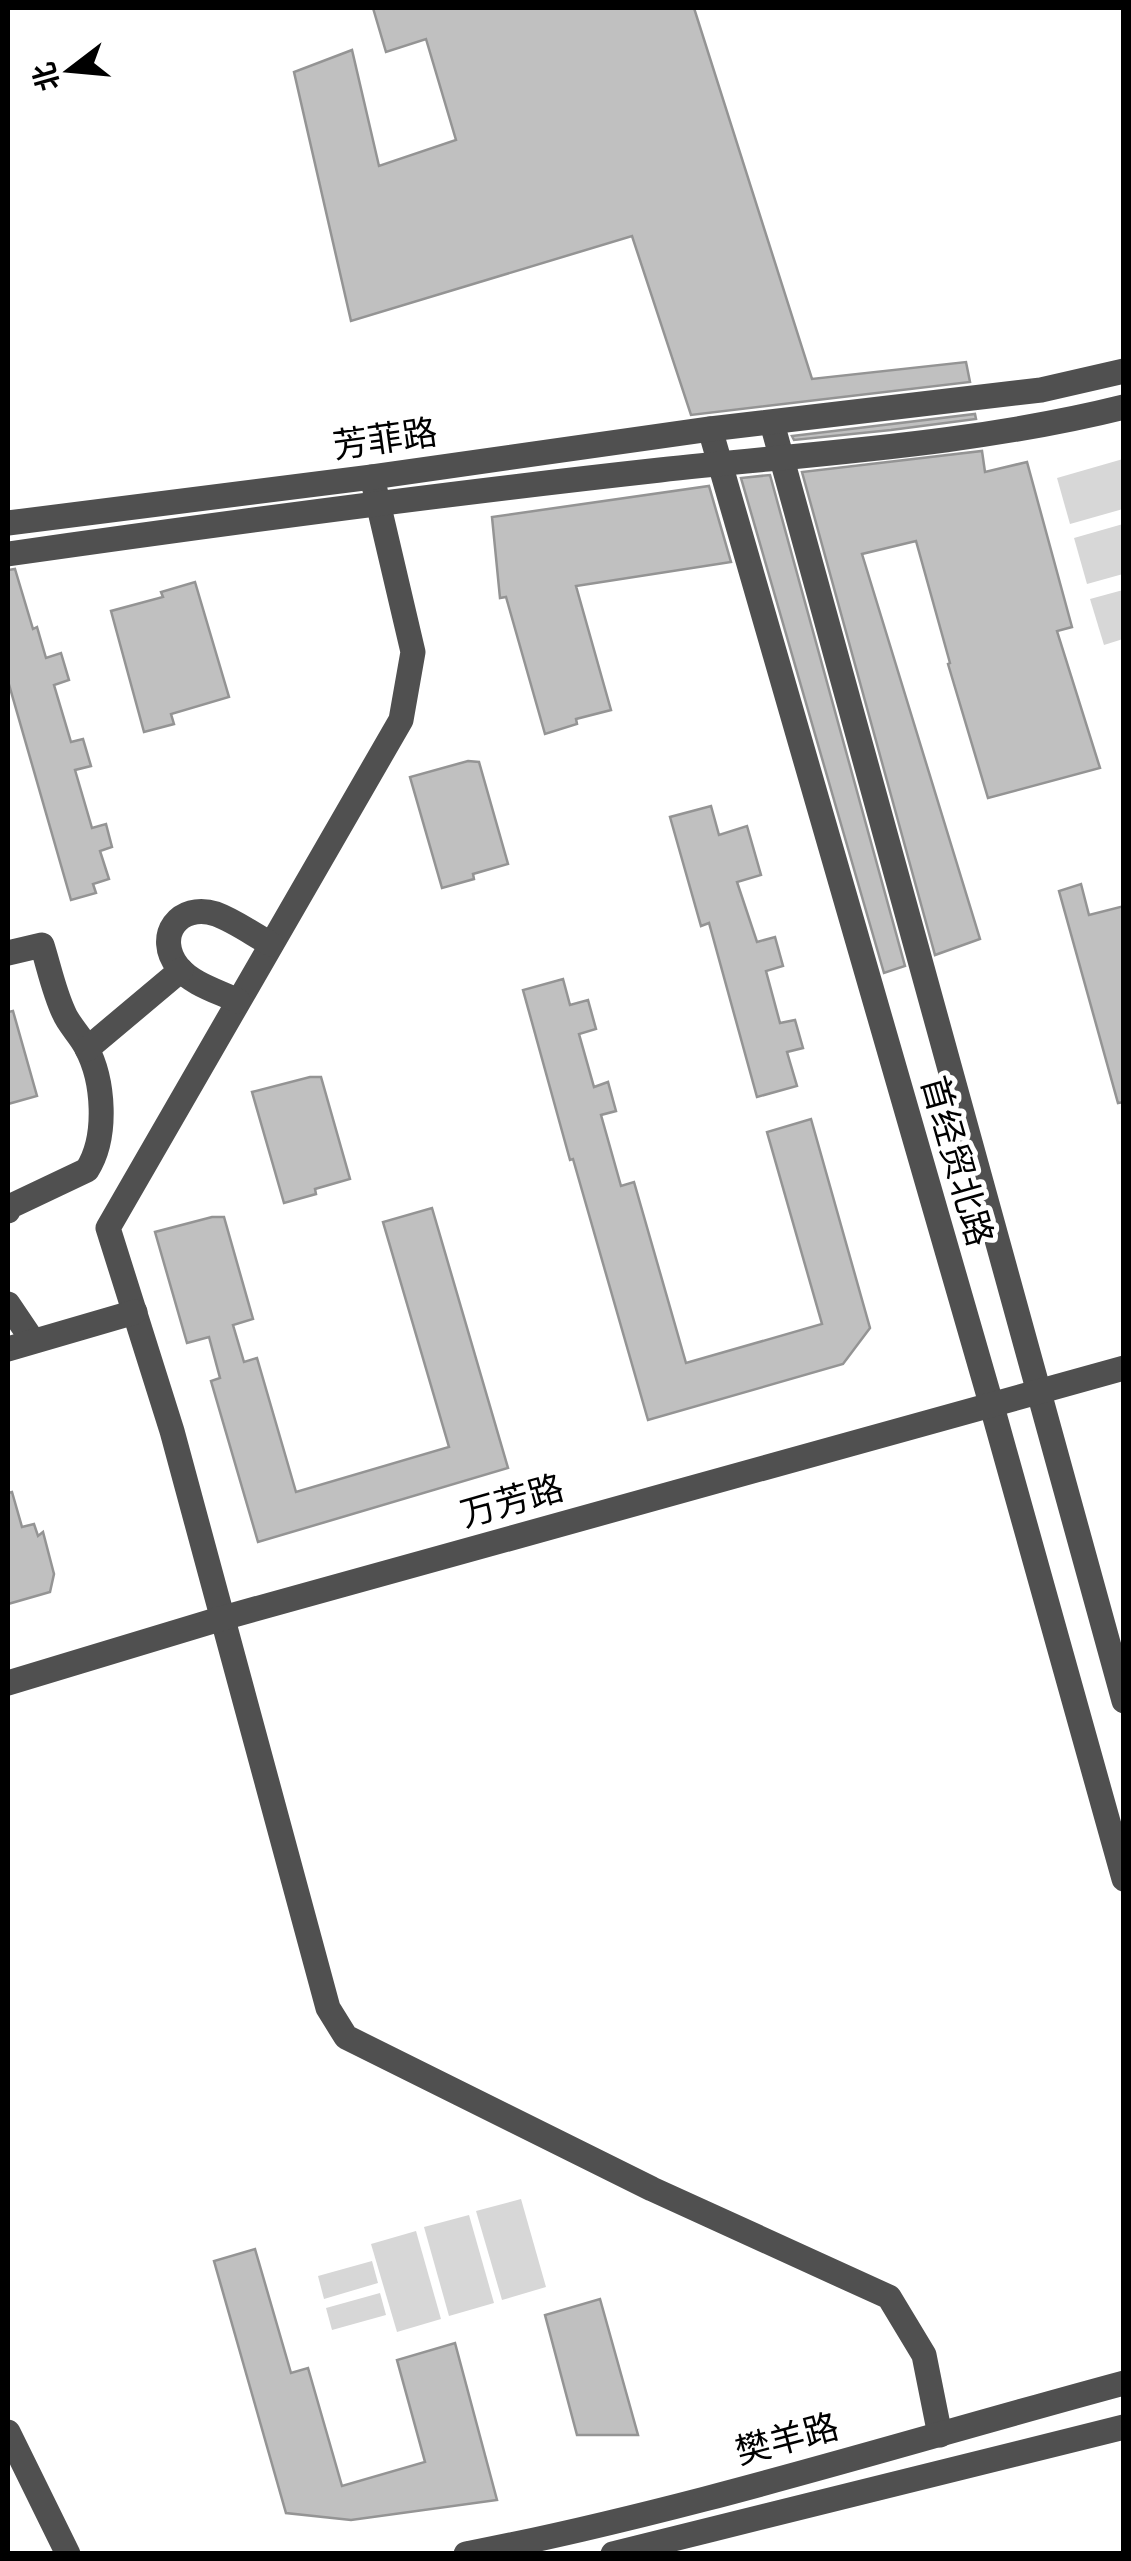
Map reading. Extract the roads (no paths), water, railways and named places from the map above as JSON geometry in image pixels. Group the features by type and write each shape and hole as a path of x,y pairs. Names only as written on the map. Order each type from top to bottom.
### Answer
{"street":[{"name":"芳菲路","path":"8,554 710,428 772,424 1040,390 1124,371"},
{"path":"962,400 958,421 970,439"},
{"name":"芳菲路","path":"8,523 375,489 719,464 970,439 1059,424 1124,407"},
{"name":"首经贸北路","path":"772,424 1124,1701"},
{"name":"首经贸北路","path":"710,428 1124,1879"},
{"path":"375,489 414,652 400,720 108,1228 172,1431 328,2008 346,2038 652,2189 889,2297 924,2355 940,2435"},
{"path":"238,1001 187,978 174,962 171,927 181,915 215,914 271,944"},
{"path":"8,953 42,945 64,1014 88,1049 100,1091 99,1136 94,1158 76,1177 8,1211"},
{"path":"88,1049 180,970"},
{"path":"8,1304 33,1341"},
{"path":"8,1348 135,1312"},
{"name":"万芳路","path":"8,1683 223,1618 1124,1368"},
{"name":"樊羊路","path":"466,2554 540,2540 1124,2384"},
{"name":"樊羊路","path":"614,2554 1124,2427"},
{"path":"8,2432 68,2554"}]}
